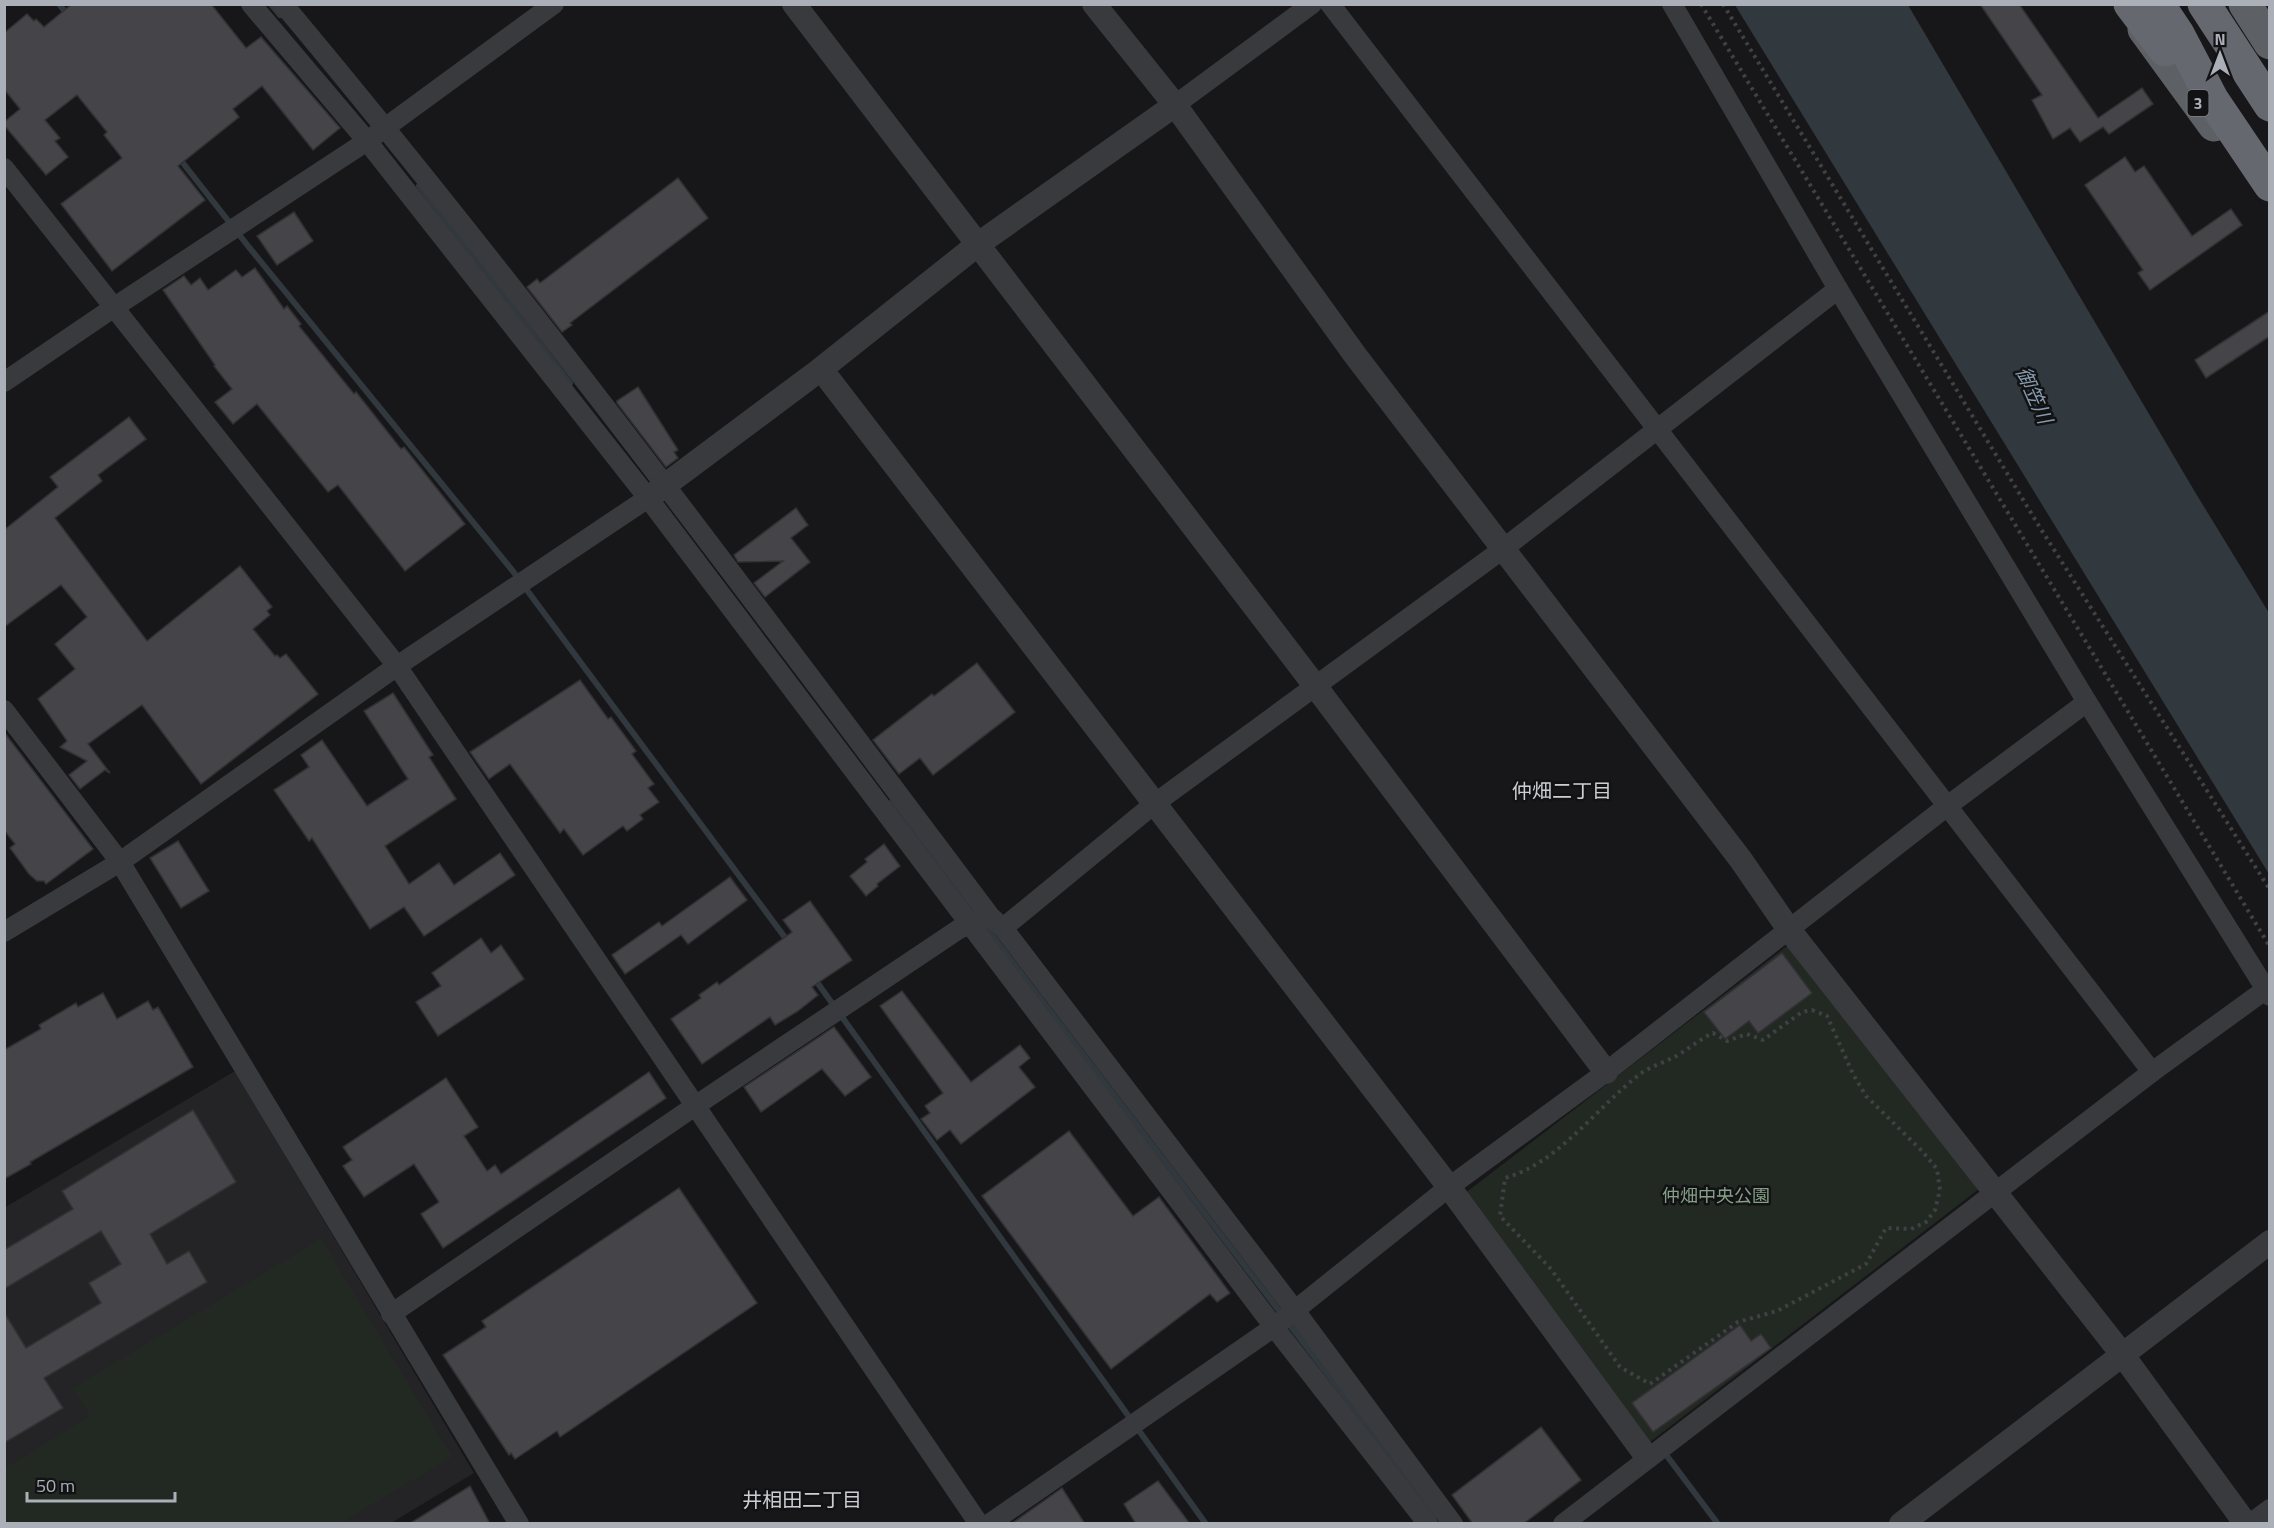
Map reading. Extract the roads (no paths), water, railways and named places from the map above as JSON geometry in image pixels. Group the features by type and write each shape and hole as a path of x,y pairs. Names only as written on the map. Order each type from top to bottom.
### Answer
{"highway":[{"path":"2128,4 2161,45 2212,99"},
{"name":"3","path":"2128,4 2270,202"},
{"path":"2158,4 2178,34 2212,99 2270,184"},
{"path":"2204,4 2270,105"},
{"path":"2245,4 2270,44"}],"street":[{"path":"250,4 367,141 657,491 996,922 1294,1309 1453,1524"},
{"path":"283,4 386,128 657,491 971,924 1274,1327 1428,1524"},
{"path":"4,382 386,128 554,4"},
{"path":"794,4 1316,687 1606,1072"},
{"path":"1094,4 1174,105 1355,355 1741,860 1790,930 2122,1354 2248,1524 2270,1509"},
{"path":"4,932 120,862 398,666 657,491 821,369 977,245 1312,4"},
{"path":"1330,4 2152,1072"},
{"path":"1563,1524 1647,1457 1996,1194 2152,1072 2267,993 2087,702 1838,289 1672,4"},
{"path":"4,168 398,666 979,1524"},
{"path":"391,1314 959,929 971,924 996,922 1503,549 1838,289"},
{"path":"821,369 1449,1187 1647,1457"},
{"path":"988,1524 1274,1327 1449,1187 1606,1072 1946,807 2087,702"},
{"path":"4,710 120,862 519,1524"},
{"path":"1901,1524 2270,1242"}],"water":[{"name":"御笠川","path":"1735,5 1908,5 2195,492 2269,613 2269,874"}],"waterway":[{"path":"59,4 69,17"},
{"path":"271,4 280,15"},
{"path":"179,158 512,570 789,943"},
{"path":"419,186 570,383"},
{"path":"891,803 1435,1515"},
{"path":"814,978 1206,1524"},
{"path":"1667,1456 1718,1524"}],"district":[{"name":"仲畑二丁目","path":"1562,791"},
{"name":"井相田二丁目","path":"802,1500"}],"park label":[{"name":"仲畑中央公園","path":"1716,1196"}]}
